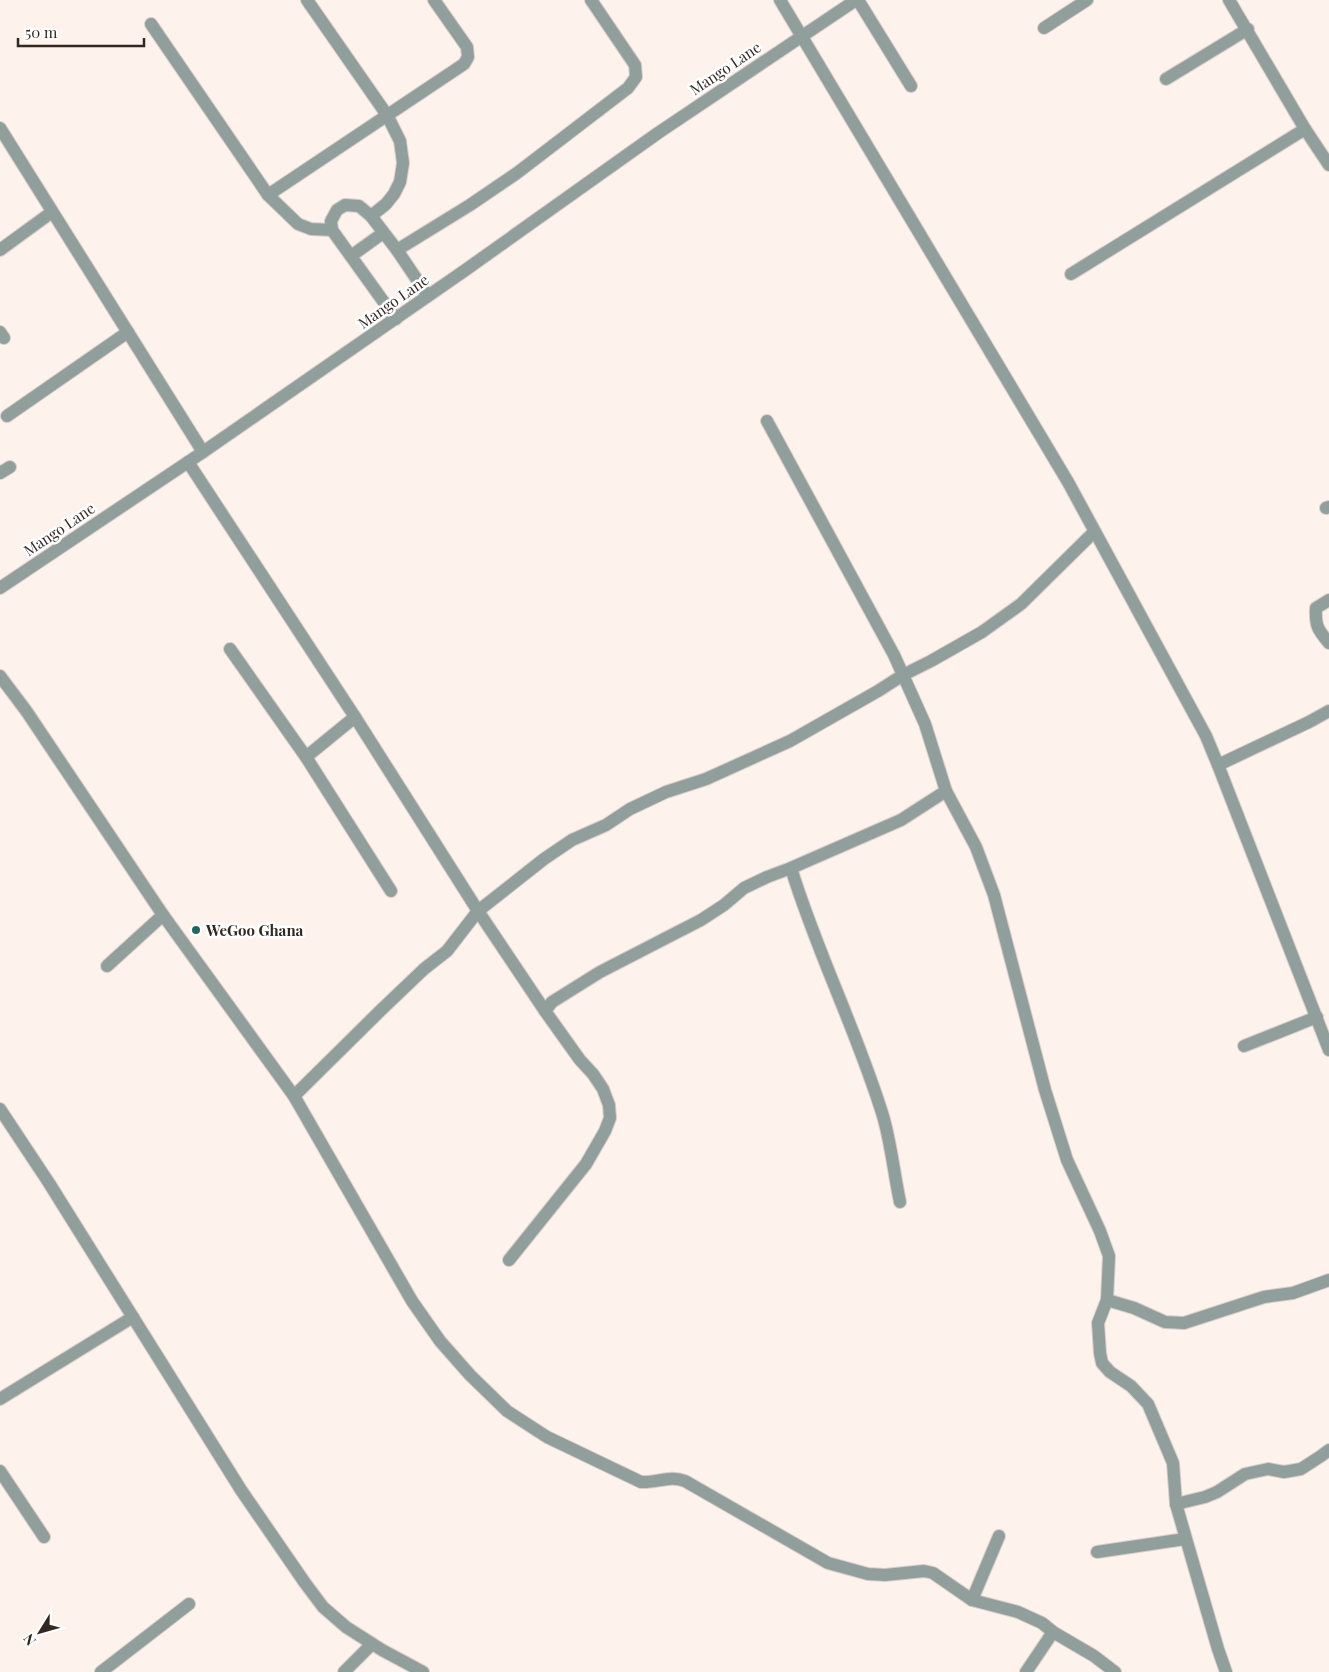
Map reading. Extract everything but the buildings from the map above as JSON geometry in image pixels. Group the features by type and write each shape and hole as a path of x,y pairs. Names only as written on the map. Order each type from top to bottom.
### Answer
{"street":[{"path":"307,0 387,115 400,141 403,163 400,182 386,204 371,216"},
{"path":"268,195 464,64 468,57 466,47 434,0"},
{"path":"397,250 470,205 517,173 628,88 636,77 635,65 591,0"},
{"path":"780,0 1068,482 1206,736 1329,1049"},
{"path":"857,0 911,86"},
{"name":"Mango Lane","path":"0,588 203,452 396,319 658,133 857,0"},
{"path":"1044,28 1087,0"},
{"path":"1229,0 1248,29 1305,129 1329,165"},
{"path":"150,24 268,195 298,224 311,229 332,230"},
{"path":"1166,78 1248,29"},
{"path":"0,128 203,452"},
{"path":"1071,274 1305,129"},
{"path":"396,319 332,230 331,221 337,210 345,205 359,206 371,216 428,296"},
{"path":"0,250 52,212"},
{"path":"351,256 383,233"},
{"path":"6,416 128,332"},
{"path":"767,421 894,655 925,724 946,791 976,847 994,895 1045,1090 1067,1160 1100,1231 1109,1256 1107,1300 1098,1322 1102,1363 1110,1372 1131,1386 1148,1404 1172,1464 1176,1504 1184,1539 1226,1672"},
{"path":"188,462 355,717 478,911 545,1011 580,1060 594,1074 602,1089 608,1104 610,1118 605,1131 586,1164 509,1260"},
{"path":"294,1096 424,969 447,951 478,911 518,878 572,840 606,824 630,809 666,792 706,779 790,741 903,675 982,632 1021,604 1094,532"},
{"path":"1329,600 1316,608 1316,619 1317,628 1329,643"},
{"path":"230,649 306,757 391,891"},
{"path":"0,676 27,712 163,915 294,1096 412,1301 452,1355 507,1411 547,1437 641,1482 671,1478 685,1481 828,1563 868,1574 885,1575 924,1571 933,1573 972,1600 1018,1612 1042,1623 1053,1632 1094,1656 1115,1672"},
{"path":"1218,765 1329,711"},
{"path":"306,757 355,717"},
{"path":"545,1011 552,1002 600,972 701,920 724,905 744,888 901,820 946,791"},
{"path":"791,868 804,911 855,1038 884,1118 900,1202"},
{"path":"107,966 163,915"},
{"path":"1244,1046 1317,1017"},
{"path":"0,1109 241,1490 305,1584 323,1607 346,1627 372,1644 423,1672"},
{"path":"1107,1300 1134,1308 1165,1322 1184,1323 1264,1297 1293,1293 1329,1280"},
{"path":"0,1399 133,1317"},
{"path":"1176,1504 1217,1492 1245,1474 1268,1469 1284,1472 1301,1469 1329,1450"},
{"path":"0,1471 44,1537"},
{"path":"972,1600 999,1536"},
{"path":"1097,1552 1184,1539"},
{"path":"101,1672 189,1604"},
{"path":"1026,1672 1053,1632"},
{"path":"344,1672 372,1644"}],"place":[{"name":"WeGoo Ghana","path":"196,930"}]}
